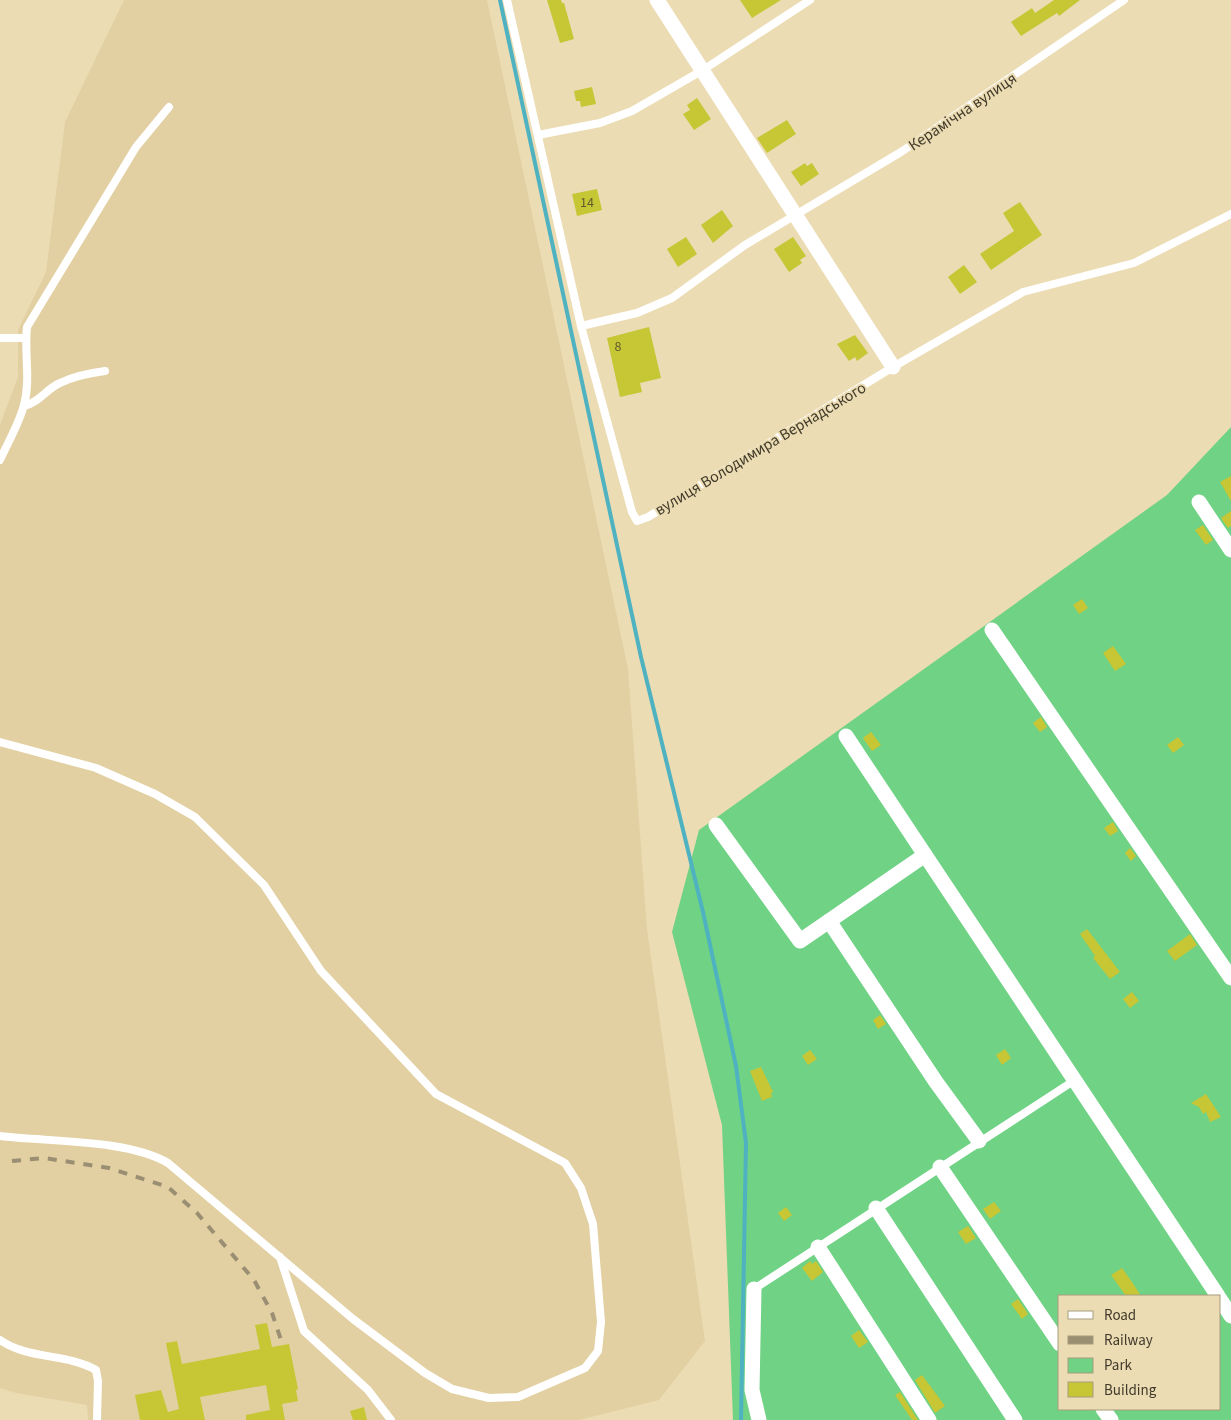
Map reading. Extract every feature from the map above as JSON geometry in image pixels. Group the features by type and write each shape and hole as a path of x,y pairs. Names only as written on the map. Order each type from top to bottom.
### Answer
{"street":[{"path":"657,0 893,367"},
{"path":"1199,502 1231,550"},
{"path":"992,630 1231,978"},
{"path":"846,736 1217,1295"},
{"path":"716,825 800,941 925,855"},
{"path":"829,921 936,1082 979,1141"},
{"path":"940,1166 1058,1341"},
{"path":"876,1208 1015,1420"},
{"path":"818,1246 929,1420"},
{"path":"754,1288 752,1390 759,1420"},
{"path":"1221,1301 1231,1316"}],"lane":[{"name":"вулиця Володимира Вернадського","path":"507,0 581,326 632,512 635,519 639,521 893,367 1030,289 1134,263 1231,214"},
{"path":"538,135 574,129 621,116 703,70 810,0"},
{"name":"Керамічна вулиця","path":"581,326 637,313 672,298 745,245 901,152 1124,0"},
{"path":"0,460 24,406 28,368 27,327 136,147 169,108"},
{"path":"0,338 26,338"},
{"path":"24,406 35,403 58,383 81,375 105,371"},
{"path":"0,742 96,768 155,794 195,817 264,885 321,971 436,1094 565,1163 581,1188 593,1224 601,1322 598,1351 585,1368 518,1397 489,1398 452,1389 425,1373 353,1319 168,1163 155,1156 125,1148 0,1136"},
{"path":"754,1288 1075,1080"},
{"path":"280,1256 304,1331 368,1390 391,1420"},
{"path":"0,1340 32,1354 84,1364 96,1370 98,1381 97,1420"}],"shaded area":[{"path":"124,0 487,0 628,669 647,929 705,1341 659,1400 579,1420 88,1420 87,1405 16,1393 0,1388 0,425 18,377 18,330 46,272 65,122"}],"green space":[{"path":"1231,427 1231,1420 733,1420 722,1125 672,932 699,830 1167,495"}],"building":[{"path":"547,0 561,0 564,3 574,39 560,43"},
{"path":"740,0 781,0 752,18"},
{"path":"1054,0 1080,0 1059,16 1057,13 1021,36 1011,22 1032,8 1035,13"},
{"path":"592,87 596,104 581,107 580,101 576,101 574,91"},
{"path":"697,98 711,119 694,130 683,114 690,110 687,105"},
{"path":"787,120 796,134 767,153 757,138"},
{"path":"805,163 807,166 812,163 819,174 801,186 791,172"},
{"path":"597,189 602,210 577,216 572,194"},
{"path":"1020,202 1042,235 991,270 980,254 1014,231 1003,213"},
{"path":"722,210 733,226 713,243 701,225"},
{"path":"686,237 697,254 678,267 667,249"},
{"path":"793,237 806,256 800,260 802,263 789,272 774,249"},
{"path":"964,265 977,282 960,294 948,277"},
{"path":"649,327 661,378 640,383 642,392 620,397 607,338"},
{"path":"855,335 868,353 857,361 855,357 849,361 837,344"},
{"path":"1231,476 1231,501 1220,482"},
{"path":"1231,511 1231,526 1228,528 1221,518"},
{"path":"1203,525 1213,540 1206,545 1195,530"},
{"path":"1082,599 1088,608 1079,614 1073,605"},
{"path":"1113,646 1126,664 1115,671 1103,653"},
{"path":"1041,717 1047,727 1040,732 1033,723"},
{"path":"871,732 881,745 872,751 863,738"},
{"path":"1178,737 1184,745 1173,753 1167,745"},
{"path":"1113,822 1118,831 1110,836 1104,828"},
{"path":"1130,848 1136,856 1131,861 1125,853"},
{"path":"1087,929 1120,972 1110,979 1093,958 1095,956 1080,934"},
{"path":"1190,934 1197,945 1175,961 1167,951"},
{"path":"1132,992 1139,1001 1130,1008 1123,999"},
{"path":"880,1015 886,1024 878,1029 873,1020"},
{"path":"1005,1049 1011,1058 1002,1065 996,1055"},
{"path":"810,1050 817,1059 808,1065 802,1056"},
{"path":"761,1067 773,1092 771,1093 772,1097 762,1101 750,1071"},
{"path":"1206,1094 1221,1117 1210,1122 1206,1112 1203,1114 1199,1107 1191,1103"},
{"path":"994,1202 1001,1211 990,1219 983,1209"},
{"path":"786,1207 792,1215 784,1221 778,1213"},
{"path":"968,1226 976,1238 966,1244 958,1232"},
{"path":"810,1261 812,1264 816,1261 823,1272 812,1281 802,1268"},
{"path":"1122,1268 1140,1295 1125,1295 1111,1275"},
{"path":"1018,1299 1028,1314 1022,1319 1011,1304"},
{"path":"267,1323 272,1347 289,1344 298,1389 296,1390 298,1401 282,1404 285,1420 246,1420 246,1415 270,1410 266,1385 200,1397 205,1420 140,1420 135,1395 161,1390 168,1412 179,1409 166,1343 177,1341 182,1364 260,1349 255,1325"},
{"path":"859,1330 868,1342 859,1348 851,1336"},
{"path":"922,1375 945,1406 935,1413 915,1380"},
{"path":"900,1392 918,1420 912,1420 895,1395"},
{"path":"364,1407 367,1420 353,1420 350,1411"}],"waterway":[{"path":"500,0 641,657 703,912 736,1066 746,1143 741,1420"}],"railway":[{"path":"12,1161 44,1158 109,1168 168,1187 197,1213 254,1280 272,1313 282,1343"}]}
